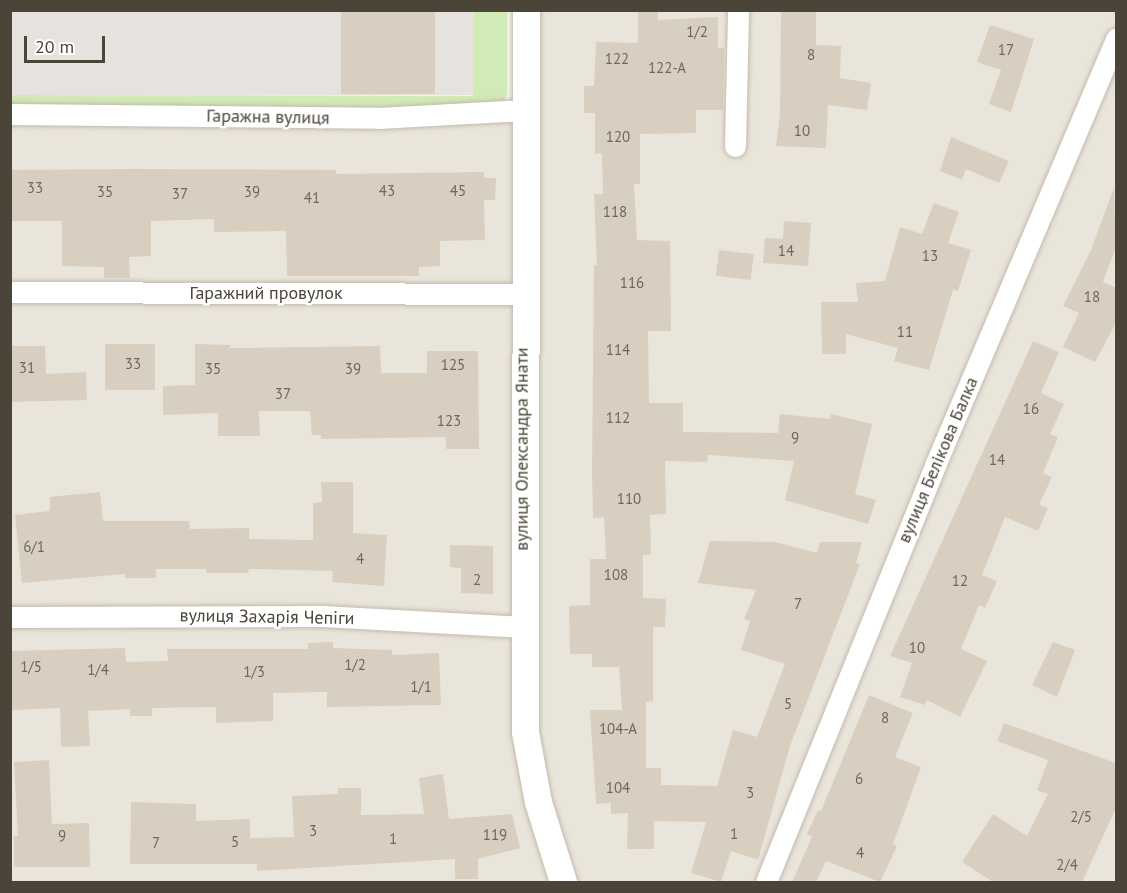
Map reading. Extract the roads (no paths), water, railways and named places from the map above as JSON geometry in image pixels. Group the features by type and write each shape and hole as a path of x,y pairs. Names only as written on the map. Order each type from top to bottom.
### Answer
{"street":[{"name":"вулиця Олександра Янати","path":"526,10 522,294 522,627 529,766 563,882"},
{"path":"735,146 738,10"},
{"name":"вулиця Белікова Балка","path":"766,882 936,463 1116,39"},
{"name":"Гаражна вулиця","path":"10,114 378,118 524,110"},
{"name":"Гаражний провулок","path":"10,292 522,294"},
{"name":"вулиця Захарія Чепіги","path":"10,617 322,616 522,627"}]}
